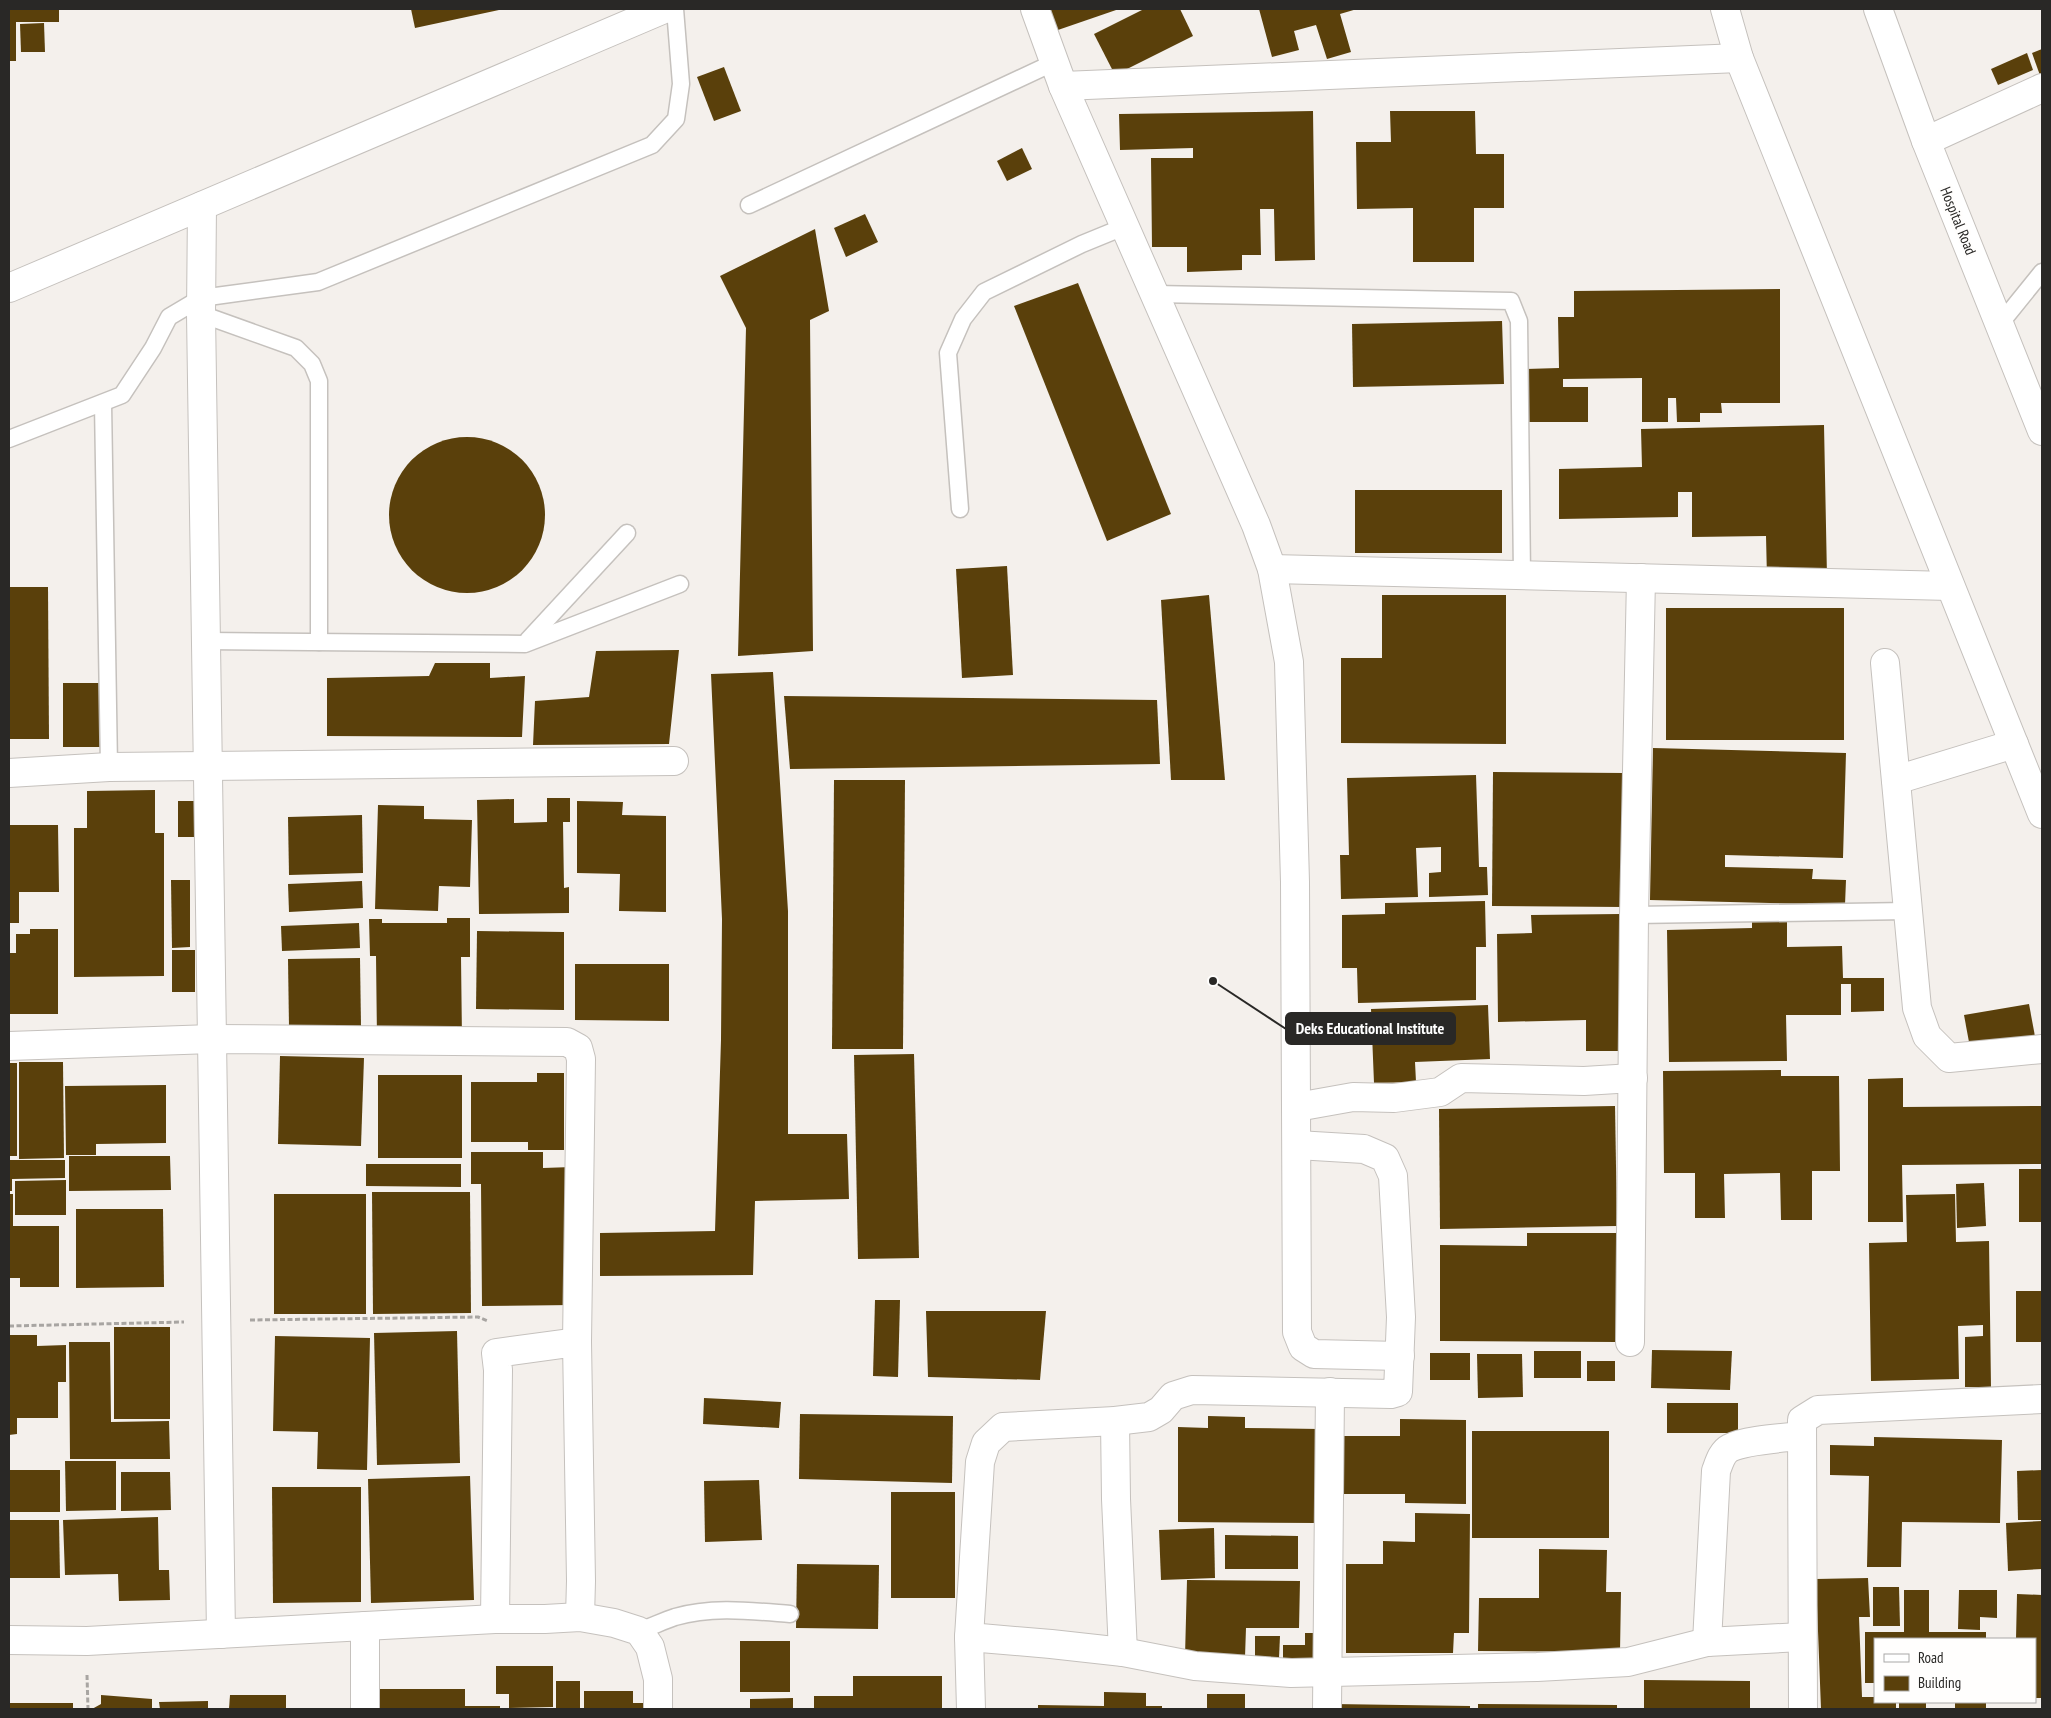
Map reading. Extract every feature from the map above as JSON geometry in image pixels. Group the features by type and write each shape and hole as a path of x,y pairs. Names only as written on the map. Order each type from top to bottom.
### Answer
{"street":[{"path":"9,288 664,9"},
{"path":"1035,9 1059,74 1256,525 1272,569 1289,662 1295,882 1297,1332 1303,1347 1314,1354 1400,1356"},
{"path":"1725,9 1739,58 2042,814"},
{"name":"Hospital Road","path":"1878,9 1926,140 2042,431"},
{"path":"1059,74 1739,58"},
{"path":"1926,140 2042,88"},
{"path":"202,206 206,641 221,1634"},
{"path":"1272,569 1950,586"},
{"path":"1630,1342 1634,916 1641,578"},
{"path":"1886,663 1917,1008 1927,1036 1949,1058 2042,1049"},
{"path":"1896,780 2014,744"},
{"path":"9,773 109,767 674,761"},
{"path":"9,1046 212,1039 567,1042 578,1048 581,1059 576,1342 581,1581 580,1617"},
{"path":"1297,1107 1353,1097 1394,1098 1440,1092 1461,1078 1584,1081 1633,1078"},
{"path":"972,1709 969,1637 980,1462 986,1443 1003,1427 1115,1421 1150,1417 1161,1410 1173,1396 1192,1390 1391,1394 1398,1392 1401,1317 1392,1176 1385,1158 1364,1149 1297,1145"},
{"path":"495,1618 498,1370 496,1353 576,1342"},
{"path":"1328,1709 1330,1392"},
{"path":"1802,1709 1802,1420 1818,1410 2042,1399"},
{"path":"1115,1421 1116,1499 1123,1652"},
{"path":"1707,1642 1716,1471 1720,1458 1729,1448 1760,1440 1801,1436"},
{"path":"9,1640 87,1641 495,1618 545,1619 580,1617 614,1623 639,1631 650,1647 658,1679 658,1709"},
{"path":"364,1626 364,1709"},
{"path":"969,1637 1123,1652 1195,1666 1290,1673 1537,1667 1628,1662 1707,1642 1801,1637"}],"lane":[{"path":"9,438 122,395 153,348 169,317 202,306 318,282 652,145 676,118 681,84 675,9"},
{"path":"749,205 1059,74"},
{"path":"960,509 948,353 963,319 984,292 1082,244 1126,226"},
{"path":"2000,324 2042,272"},
{"path":"1155,294 1511,302 1519,321 1522,575"},
{"path":"202,306 296,348 312,364 319,381 319,642"},
{"path":"102,403 109,767"},
{"path":"525,644 627,533"},
{"path":"206,641 525,644 680,584"},
{"path":"1634,916 1908,911"},
{"path":"639,1631 676,1617 704,1612 727,1611 790,1614"}],"path":[{"path":"9,1326 478,1317 490,1322 496,1331 496,1353"}],"building":[{"path":"9,9 59,9 59,22 16,22 16,61 9,61"},
{"path":"411,9 499,9 499,10 415,28"},
{"path":"1047,9 1119,9 1055,31"},
{"path":"1144,9 1180,9 1193,36 1115,75 1094,34"},
{"path":"1259,9 1357,9 1340,14 1351,52 1327,59 1316,25 1294,31 1299,50 1272,57"},
{"path":"44,23 45,52 21,52 20,24"},
{"path":"2042,49 2042,81 2032,53"},
{"path":"2027,53 2033,70 1998,85 1991,69"},
{"path":"724,67 741,111 714,121 697,77"},
{"path":"1313,111 1315,260 1275,261 1274,209 1260,209 1261,255 1242,255 1242,270 1187,272 1187,247 1152,247 1151,158 1193,158 1193,148 1120,150 1119,114"},
{"path":"1390,111 1475,111 1476,154 1504,154 1504,208 1474,208 1474,262 1413,262 1413,208 1357,209 1356,142 1391,142"},
{"path":"1022,148 1032,169 1007,181 997,161"},
{"path":"865,214 878,242 846,257 834,228"},
{"path":"815,229 829,311 810,320 813,651 738,656 746,328 720,276"},
{"path":"1078,283 1171,514 1107,541 1014,306"},
{"path":"1780,289 1780,403 1721,403 1722,413 1700,413 1700,422 1677,422 1676,398 1668,398 1668,422 1642,422 1642,378 1563,379 1563,387 1588,387 1588,422 1527,422 1526,369 1559,368 1558,317 1574,317 1574,291"},
{"path":"1502,321 1504,384 1353,387 1352,324"},
{"path":"1824,425 1827,577 1767,578 1766,536 1692,537 1692,492 1678,492 1678,517 1559,519 1559,469 1642,467 1641,429"},
{"path":"459,437 475,437 490,440 504,446 522,460 536,478 542,492 545,515 542,538 536,552 522,570 504,584 490,590 475,593 459,593 444,590 430,584 412,570 402,558 392,538 389,523 389,507 392,492 398,478 412,460 424,450 444,440"},
{"path":"1355,490 1502,490 1502,553 1355,553"},
{"path":"1007,566 1013,675 962,678 956,569"},
{"path":"9,587 48,587 49,739 9,739"},
{"path":"1209,595 1225,780 1171,780 1161,600"},
{"path":"1382,595 1506,595 1506,744 1341,743 1341,658 1382,658"},
{"path":"1666,608 1844,608 1844,740 1666,740"},
{"path":"679,650 669,744 533,745 535,701 589,697 596,651"},
{"path":"435,663 490,663 490,678 525,676 522,737 327,736 327,678 429,676"},
{"path":"773,672 788,911 788,1134 847,1134 849,1199 755,1201 753,1275 600,1276 600,1233 715,1231 721,1040 722,919 711,674"},
{"path":"63,683 103,683 103,747 63,747"},
{"path":"784,696 1157,700 1160,764 790,769"},
{"path":"1653,748 1846,753 1843,858 1725,855 1725,867 1813,869 1812,879 1846,880 1845,905 1650,900"},
{"path":"1493,772 1624,773 1623,907 1492,906"},
{"path":"1476,775 1479,867 1487,867 1488,895 1429,897 1429,873 1441,872 1441,847 1416,848 1418,897 1341,899 1340,855 1349,855 1347,778"},
{"path":"834,780 905,780 903,1049 832,1049"},
{"path":"155,790 155,833 164,833 164,976 74,977 74,828 87,828 87,791"},
{"path":"547,798 570,798 570,822 563,822 564,888 569,887 569,913 479,914 477,800 514,799 514,823 547,822"},
{"path":"178,801 196,801 196,837 178,837"},
{"path":"577,801 623,802 622,815 666,816 666,912 619,911 620,874 577,873"},
{"path":"378,805 424,806 424,819 472,820 470,887 439,886 438,911 375,909"},
{"path":"362,815 363,873 289,875 288,817"},
{"path":"9,825 58,825 59,892 19,892 19,923 9,923"},
{"path":"171,880 190,880 190,947 172,948"},
{"path":"362,881 363,908 289,912 288,884"},
{"path":"1485,901 1486,947 1476,947 1476,1000 1358,1003 1357,968 1342,968 1342,915 1385,914 1385,903"},
{"path":"1620,914 1622,1051 1586,1051 1586,1020 1498,1022 1497,934 1532,933 1531,915"},
{"path":"447,918 470,918 470,957 461,957 462,1039 377,1039 376,956 370,956 369,919 382,919 382,923 447,923"},
{"path":"1752,922 1787,922 1787,947 1842,946 1843,978 1884,978 1884,1011 1851,1012 1851,984 1841,984 1841,1015 1786,1015 1787,1061 1669,1062 1667,930 1752,928"},
{"path":"359,923 360,948 282,951 281,926"},
{"path":"30,929 58,929 58,1014 9,1014 9,953 16,953 16,934 30,934"},
{"path":"477,931 564,932 564,1010 476,1009"},
{"path":"172,950 195,950 195,992 172,992"},
{"path":"360,958 361,1026 289,1027 288,959"},
{"path":"575,964 669,964 669,1021 575,1020"},
{"path":"2029,1004 2036,1042 1971,1053 1964,1015"},
{"path":"1488,1005 1490,1059 1415,1062 1416,1082 1374,1083 1371,1009"},
{"path":"914,1054 919,1258 858,1259 854,1055"},
{"path":"280,1056 364,1058 361,1146 278,1144"},
{"path":"19,1062 63,1062 64,1158 19,1159"},
{"path":"9,1063 17,1063 17,1156 9,1156"},
{"path":"1781,1070 1781,1076 1839,1076 1840,1171 1812,1171 1812,1220 1781,1220 1780,1173 1724,1174 1725,1218 1695,1218 1695,1173 1664,1173 1663,1071"},
{"path":"537,1073 564,1073 564,1150 528,1150 528,1142 471,1142 471,1082 537,1082"},
{"path":"378,1075 462,1075 462,1158 378,1158"},
{"path":"1903,1078 1903,1107 2042,1106 2042,1164 1902,1165 1903,1222 1868,1222 1868,1079"},
{"path":"166,1085 166,1143 96,1144 96,1155 66,1155 65,1086"},
{"path":"1615,1106 1617,1226 1440,1229 1439,1109"},
{"path":"471,1152 543,1152 543,1168 572,1167 573,1305 482,1306 481,1184 471,1184"},
{"path":"69,1156 170,1156 171,1190 69,1191"},
{"path":"9,1160 65,1160 65,1178 12,1179 12,1191 9,1191"},
{"path":"366,1164 461,1164 461,1187 366,1186"},
{"path":"2019,1169 2042,1169 2042,1222 2019,1222"},
{"path":"66,1180 66,1215 15,1215 15,1181"},
{"path":"1984,1183 1986,1226 1957,1228 1956,1184"},
{"path":"372,1192 470,1192 471,1313 373,1314"},
{"path":"9,1194 13,1194 13,1226 59,1226 59,1287 20,1287 20,1278 9,1278"},
{"path":"274,1194 366,1194 366,1314 274,1314"},
{"path":"1955,1194 1956,1242 1989,1241 1991,1387 1965,1387 1965,1337 1983,1336 1983,1325 1958,1326 1959,1379 1871,1381 1869,1243 1907,1242 1906,1195"},
{"path":"76,1209 163,1209 164,1287 76,1288"},
{"path":"1527,1233 1619,1233 1618,1342 1440,1341 1440,1245 1527,1246"},
{"path":"2016,1291 2042,1291 2042,1342 2016,1342"},
{"path":"875,1300 900,1300 898,1377 873,1376"},
{"path":"926,1311 1046,1311 1040,1380 928,1377"},
{"path":"114,1327 170,1327 170,1419 114,1419"},
{"path":"457,1331 460,1463 377,1465 374,1333"},
{"path":"9,1335 37,1335 37,1346 66,1345 66,1382 58,1382 58,1418 17,1418 17,1434 9,1435"},
{"path":"275,1336 370,1338 367,1470 317,1469 318,1432 273,1431"},
{"path":"69,1342 110,1342 111,1422 169,1421 170,1459 70,1459"},
{"path":"1652,1350 1732,1351 1730,1390 1651,1388"},
{"path":"1534,1351 1581,1351 1581,1378 1534,1378"},
{"path":"1430,1353 1470,1353 1470,1380 1430,1380"},
{"path":"1477,1354 1522,1354 1523,1397 1478,1398"},
{"path":"1587,1361 1615,1361 1615,1381 1587,1381"},
{"path":"704,1398 781,1402 779,1428 703,1424"},
{"path":"1667,1403 1738,1403 1738,1433 1667,1433"},
{"path":"800,1414 953,1416 952,1483 799,1479"},
{"path":"1208,1416 1245,1417 1245,1428 1319,1429 1317,1523 1178,1522 1178,1427 1208,1428"},
{"path":"1400,1419 1466,1420 1466,1504 1405,1503 1405,1494 1339,1494 1339,1436 1400,1436"},
{"path":"1472,1431 1609,1431 1609,1538 1472,1538"},
{"path":"1874,1437 2002,1440 2000,1523 1902,1522 1901,1567 1867,1567 1869,1476 1830,1475 1830,1445 1874,1446"},
{"path":"65,1461 116,1461 116,1510 66,1511"},
{"path":"9,1470 60,1470 60,1512 9,1512"},
{"path":"2042,1470 2042,1520 2018,1520 2017,1471"},
{"path":"121,1472 170,1472 171,1510 121,1511"},
{"path":"470,1476 474,1600 371,1603 368,1479"},
{"path":"759,1480 762,1540 705,1542 704,1481"},
{"path":"272,1487 361,1487 361,1602 273,1603"},
{"path":"891,1492 955,1492 955,1598 891,1598"},
{"path":"1415,1513 1470,1514 1469,1633 1454,1633 1453,1653 1346,1653 1346,1564 1383,1564 1383,1541 1415,1542"},
{"path":"158,1517 159,1570 169,1570 170,1600 119,1601 118,1574 65,1575 63,1520"},
{"path":"9,1520 59,1520 60,1578 9,1578"},
{"path":"2042,1521 2042,1569 2008,1571 2006,1523"},
{"path":"1214,1528 1215,1578 1161,1580 1159,1530"},
{"path":"1225,1535 1298,1536 1298,1569 1225,1569"},
{"path":"1539,1549 1607,1550 1606,1592 1621,1592 1620,1652 1478,1651 1479,1598 1539,1598"},
{"path":"797,1564 879,1565 878,1629 796,1628"},
{"path":"1868,1578 1870,1617 1859,1617 1862,1697 1874,1697 1874,1703 1896,1703 1896,1709 1821,1709 1816,1579"},
{"path":"1187,1580 1300,1581 1299,1628 1246,1628 1245,1657 1185,1656"},
{"path":"1873,1587 1899,1587 1900,1626 1873,1626"},
{"path":"1904,1590 1929,1590 1929,1632 1986,1632 1986,1638 1874,1638 1874,1683 1865,1683 1865,1632 1904,1632"},
{"path":"1959,1590 1997,1590 1997,1618 1980,1617 1980,1630 1958,1629"},
{"path":"2017,1594 2042,1595 2042,1698 2036,1698 2036,1638 2016,1638"},
{"path":"1305,1633 1314,1633 1314,1659 1283,1658 1283,1645 1305,1645"},
{"path":"1255,1636 1280,1636 1279,1658 1255,1658"},
{"path":"740,1641 790,1641 790,1692 740,1692"},
{"path":"496,1666 553,1666 553,1707 509,1708 509,1694 496,1694"},
{"path":"853,1676 942,1676 942,1709 814,1709 814,1696 853,1696"},
{"path":"1644,1680 1750,1681 1750,1709 1644,1709"},
{"path":"556,1681 580,1681 580,1709 556,1709"},
{"path":"376,1689 465,1689 465,1706 500,1706 500,1709 376,1709"},
{"path":"584,1691 633,1691 633,1703 652,1703 652,1709 584,1709"},
{"path":"1104,1692 1146,1693 1146,1706 1162,1706 1162,1709 1038,1709 1038,1705 1104,1706"},
{"path":"1207,1694 1245,1694 1245,1709 1207,1709"},
{"path":"101,1695 152,1699 152,1709 92,1709 101,1704"},
{"path":"230,1695 286,1695 286,1709 229,1709"},
{"path":"793,1698 793,1709 750,1709 750,1699"},
{"path":"208,1701 208,1709 160,1709 159,1702"},
{"path":"9,1703 73,1703 73,1709 9,1709"},
{"path":"1899,1703 1926,1703 1926,1709 1899,1709"},
{"path":"1955,1703 1986,1703 1986,1708 1955,1708"},
{"path":"1333,1704 1470,1706 1470,1709 1333,1709"},
{"path":"1478,1704 1617,1705 1617,1709 1478,1709"}],"place":[{"name":"Deks Educational Institute","path":"1213,981"}]}
